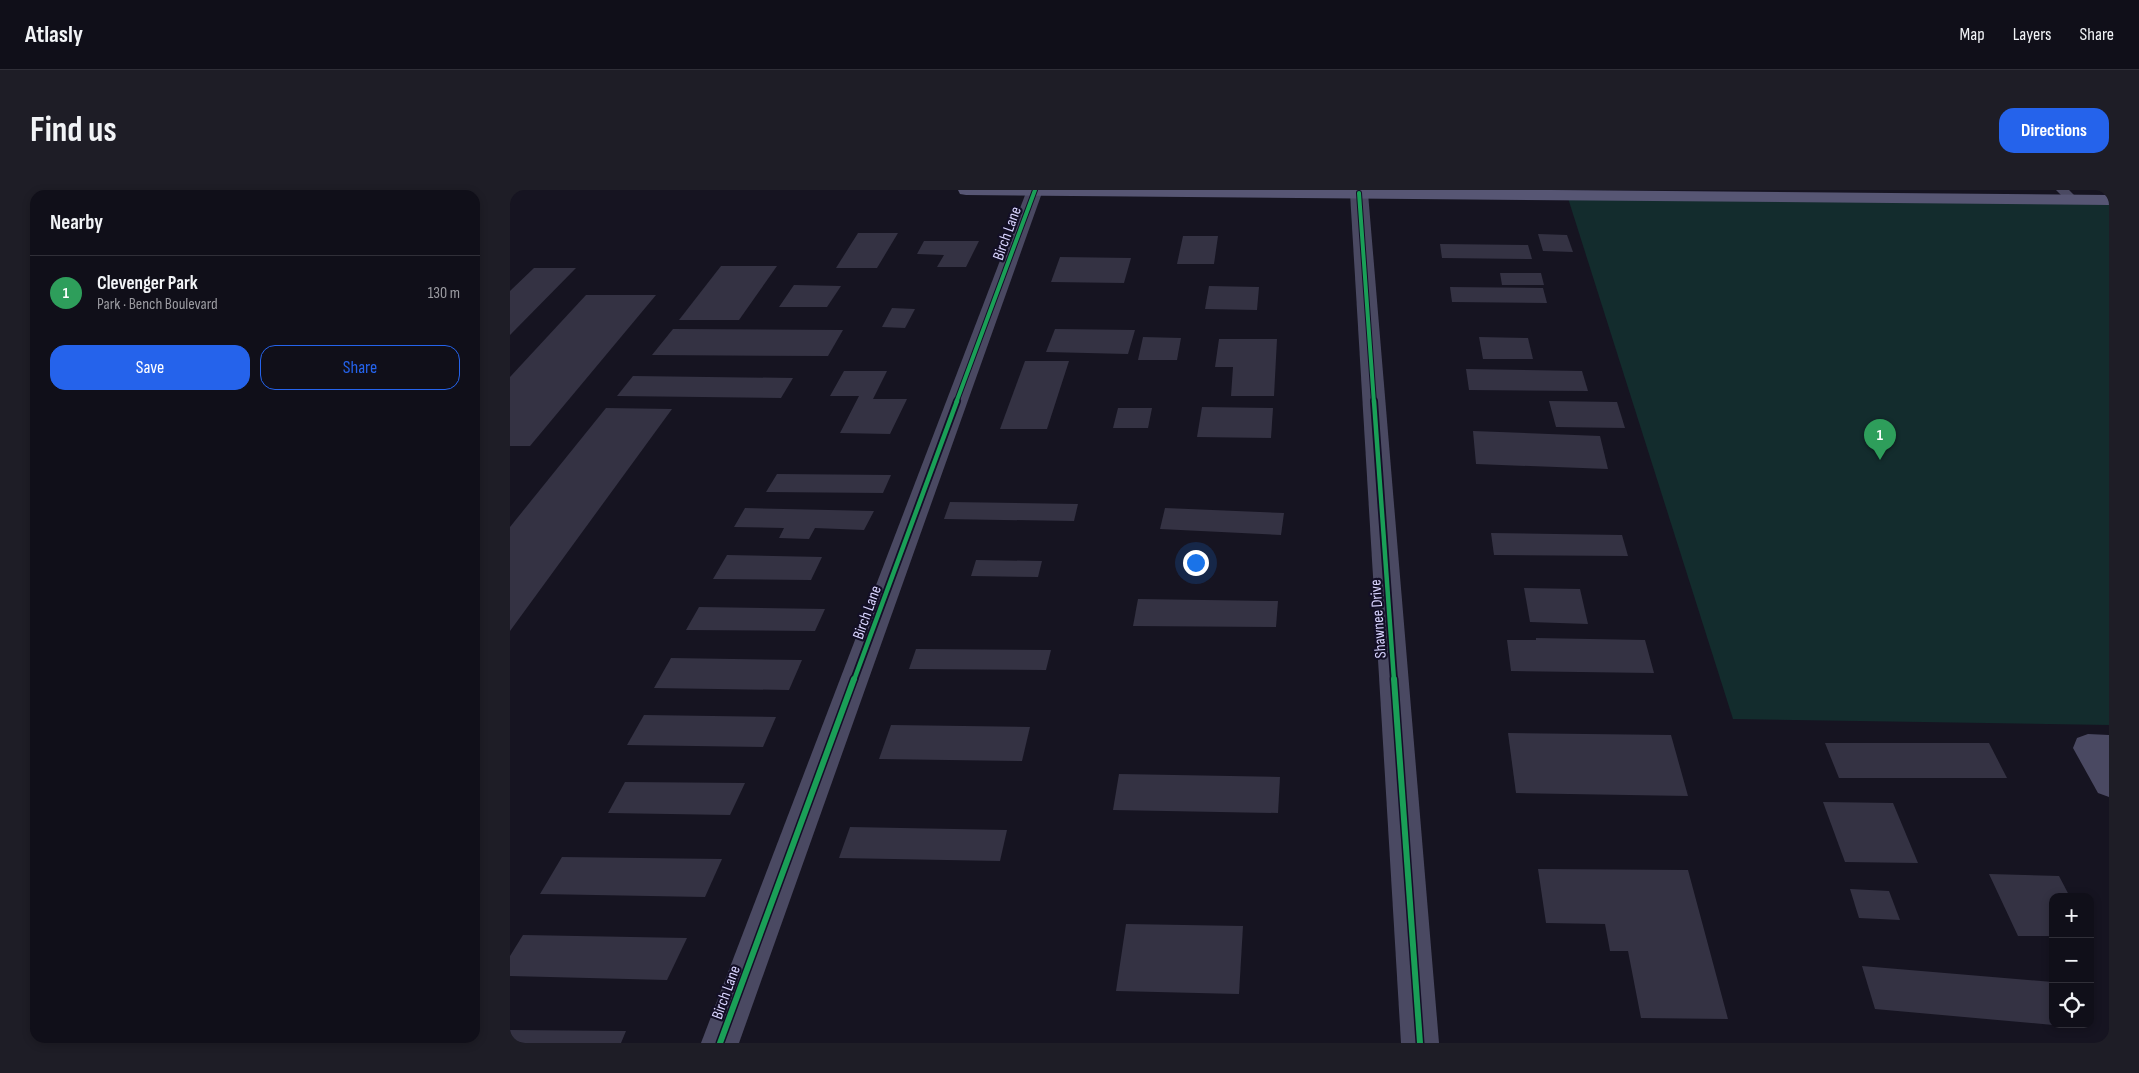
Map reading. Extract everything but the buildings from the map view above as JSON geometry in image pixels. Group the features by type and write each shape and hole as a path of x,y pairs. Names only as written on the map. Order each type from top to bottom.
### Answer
{"main road":[{"path":"966,190 2067,195 2109,200"}],"street":[{"name":"Birch Lane","path":"720,1043 1035,190"},
{"name":"Shawnee Drive","path":"1359,193 1420,1043"},
{"path":"2109,749 2088,748 2109,783"}],"green space":[{"path":"1567,195 2109,200 2109,725 1733,719"}],"cycle path":[{"path":"720,1043 1035,190"},
{"path":"1359,193 1420,1043"}],"place":[{"name":"Clevenger Park","path":"1880,460"}]}
